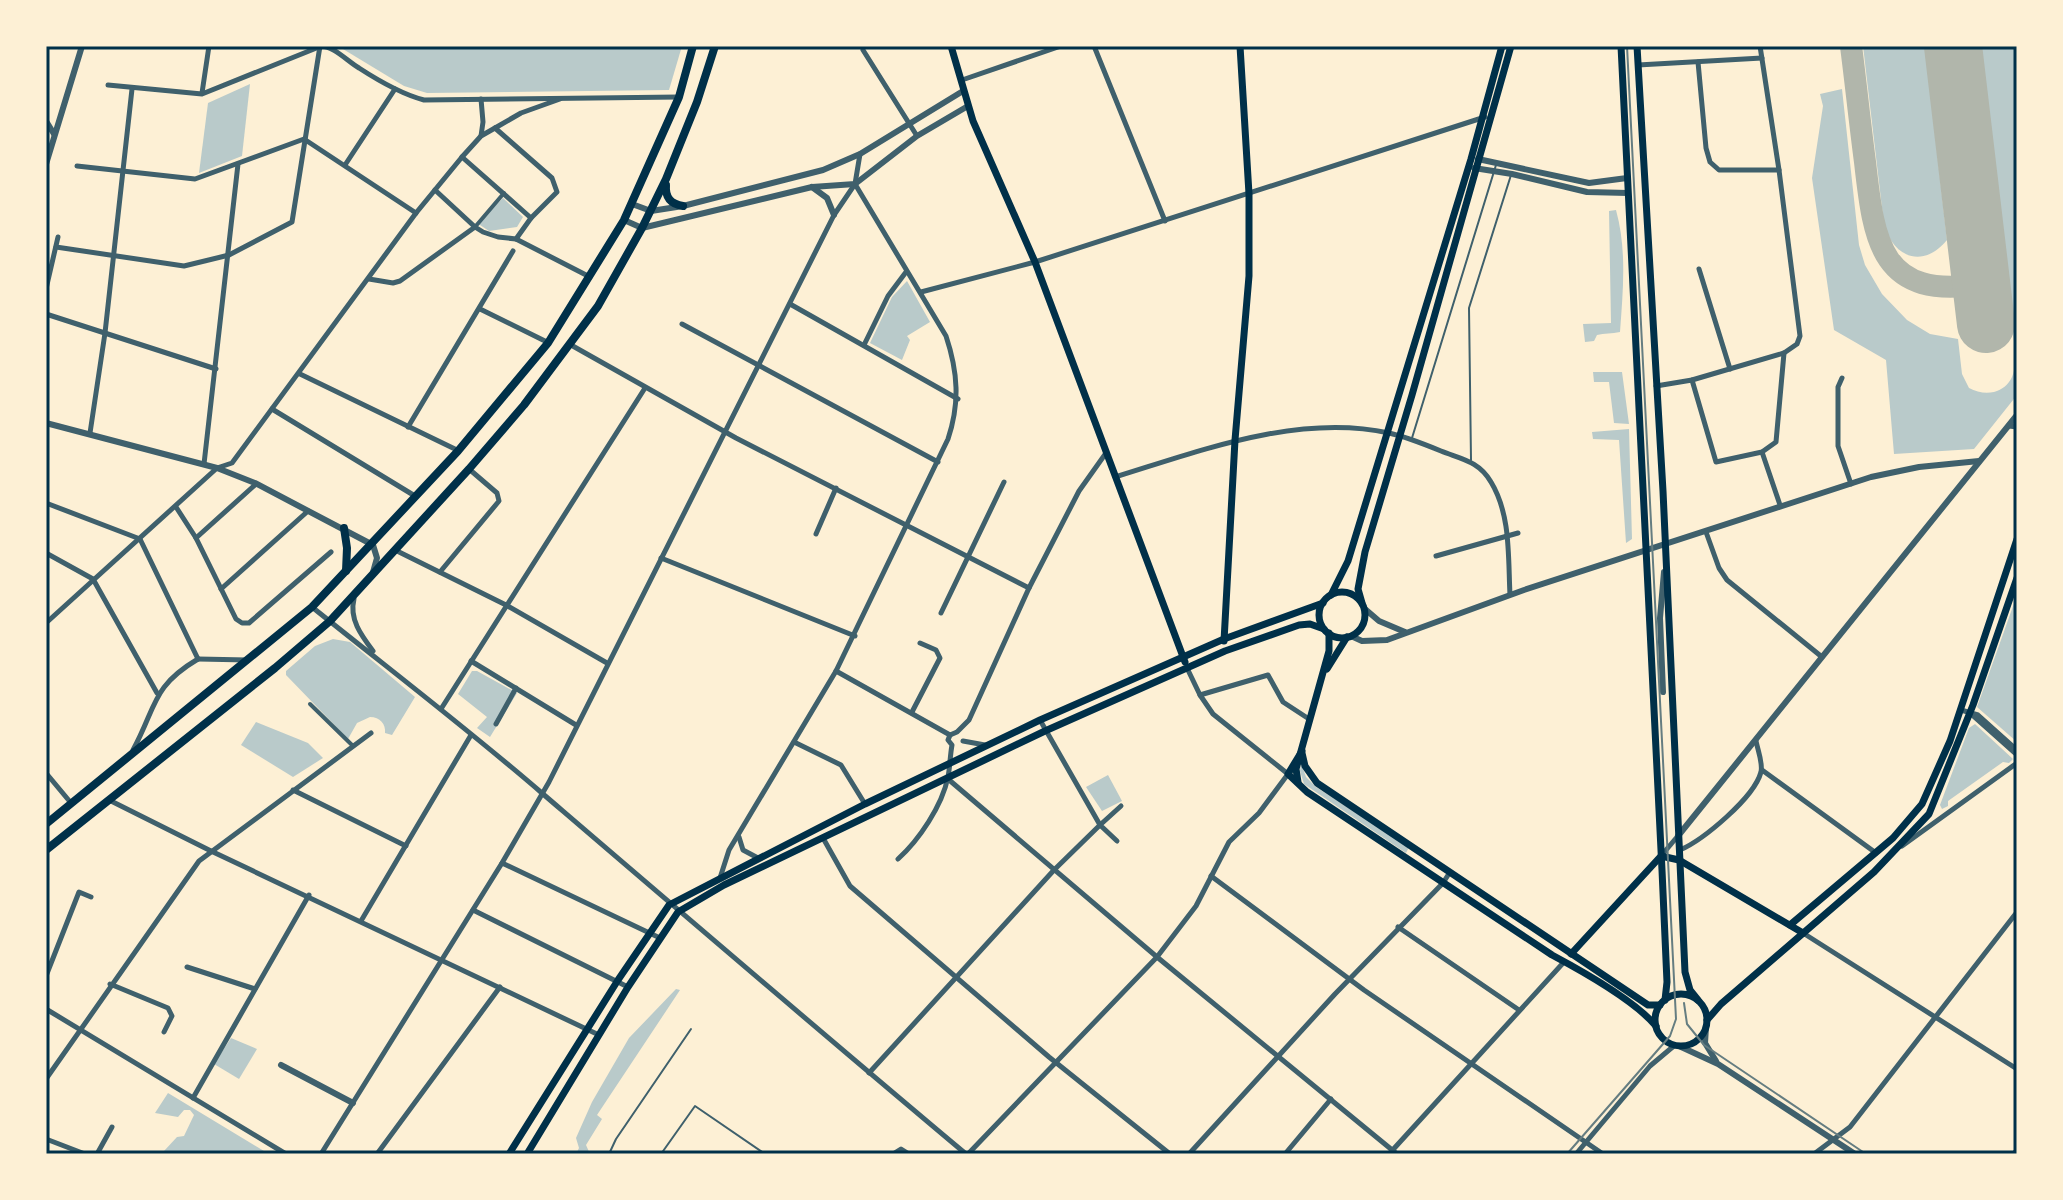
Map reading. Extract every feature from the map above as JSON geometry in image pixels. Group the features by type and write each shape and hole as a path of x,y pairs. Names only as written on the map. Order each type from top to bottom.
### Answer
{"main road":[{"path":"46,824 312,607 458,451 548,343 591,277 632,204 679,97 693,46"},
{"path":"46,850 330,621 469,469 571,345 598,306 666,179 697,102 715,46"},
{"path":"951,46 968,106 1035,262 1187,668"},
{"path":"1225,651 1235,440 1249,276 1249,194 1240,46"},
{"path":"1487,118 1502,46"},
{"path":"1322,678 1349,637 1364,622 1358,589 1361,565 1400,436 1487,118 1511,46"},
{"path":"1621,46 1667,982 1663,1003 1655,1019 1656,1026"},
{"path":"1637,46 1666,557 1685,972 1690,990 1705,1010 1706,1024"},
{"path":"529,1153 628,987 678,912 722,881 758,858 986,745 1224,639 1323,603 1331,595 1348,561 1474,164"},
{"path":"666,179 665,191 669,199 674,205 683,206"},
{"path":"344,528 347,548 345,573"},
{"path":"1790,925 1876,853 1902,829 1922,804 1940,767 1961,710 2017,539"},
{"path":"1302,751 1288,774 1307,792 1642,1012 1664,1040 1677,1046 1696,1041 1712,1012 1919,828 1933,807 1970,713 2017,578"},
{"path":"1331,595 1344,592 1358,597 1363,606"},
{"path":"1299,783 1296,769 1329,651 1326,631 1320,619 1323,603"},
{"path":"509,1154 669,905 1225,651 1299,625 1310,624 1338,637 1349,637"},
{"path":"1302,751 1305,766 1317,783 1648,1005 1685,995 1698,1000"},
{"path":"1404,857 1413,845"},
{"path":"1661,856 1679,860 1803,933"},
{"path":"1564,962 1661,856"},
{"path":"1662,870 1679,860"}],"street":[{"path":"46,164 82,46"},
{"path":"202,94 209,46"},
{"path":"56,247 184,266 229,255 292,222 320,46"},
{"path":"108,85 202,94 320,46 327,46 395,89 424,100 679,97"},
{"path":"962,80 1061,46"},
{"path":"1094,46 1165,221"},
{"path":"1656,386 1692,380 1784,353 1797,344 1800,336 1760,46"},
{"path":"863,50 917,136"},
{"path":"1638,65 1762,58"},
{"path":"1698,62 1710,162 1719,170 1779,170"},
{"path":"90,433 125,172 132,89"},
{"path":"345,165 395,89"},
{"path":"632,204 651,211 683,206 823,170 860,154 963,91"},
{"path":"481,99 481,136"},
{"path":"47,621 217,468 232,463 416,213 481,136 521,113 560,99"},
{"path":"321,1154 502,863 542,793 834,215 855,184 917,136 968,106"},
{"path":"921,292 1035,262 1487,118"},
{"path":"46,121 54,134"},
{"path":"495,128 552,178 557,192 531,218 516,239"},
{"path":"77,166 195,179 304,139"},
{"path":"304,139 416,213"},
{"path":"722,881 729,850 855,636 938,462 955,418 958,399 955,363 946,336 855,184 860,154"},
{"path":"462,157 531,218"},
{"path":"1474,164 1497,162 1589,183 1627,178"},
{"path":"204,464 238,164"},
{"path":"1474,164 1587,192 1628,193"},
{"path":"624,220 642,228 812,187 855,184"},
{"path":"812,187 827,198 834,215"},
{"path":"435,190 475,227 498,237 516,239 591,277"},
{"path":"369,279 393,283 400,281 475,227 504,193"},
{"path":"46,289 58,237"},
{"path":"408,427 513,251"},
{"path":"1699,269 1730,369"},
{"path":"864,345 888,296 906,272"},
{"path":"790,304 958,399"},
{"path":"480,309 548,343"},
{"path":"46,314 216,369"},
{"path":"682,324 938,462"},
{"path":"571,345 725,431 1029,588"},
{"path":"1692,380 1716,462 1762,452 1776,442 1784,353"},
{"path":"300,374 458,451"},
{"path":"1842,378 1838,387 1838,446 1851,484"},
{"path":"441,709 645,388"},
{"path":"272,409 416,497"},
{"path":"1661,856 2017,415"},
{"path":"46,423 204,464 256,484 373,545 377,558 372,576"},
{"path":"2009,426 2017,427"},
{"path":"1115,477 1235,440 1350,428 1400,436 1471,460 1491,482 1506,516 1510,595"},
{"path":"1762,452 1780,505"},
{"path":"950,735 969,720 1029,588 1079,491 1106,453"},
{"path":"1349,637 1373,642 1387,640 1510,595 1780,505 1903,470 1979,461"},
{"path":"440,572 499,501 497,493 469,469"},
{"path":"941,613 1004,482"},
{"path":"196,538 256,484"},
{"path":"816,534 836,488"},
{"path":"46,503 140,539 198,659"},
{"path":"176,507 196,538 236,619 242,623 249,623 331,552"},
{"path":"221,589 308,511"},
{"path":"1706,532 1719,568 1727,580 1822,657"},
{"path":"1436,556 1518,533"},
{"path":"395,550 506,605 607,663"},
{"path":"46,553 93,579 157,693"},
{"path":"1663,692 1660,618 1666,557"},
{"path":"661,558 855,636"},
{"path":"356,593 352,606 356,625 378,658"},
{"path":"1363,606 1379,621 1405,632"},
{"path":"312,607 542,793 669,905 967,1154 1157,957 1196,906 1229,842 1259,813 1288,774 1213,714 1187,668"},
{"path":"912,712 940,658 936,650 920,643"},
{"path":"129,758 157,693 178,671 198,659 249,660"},
{"path":"471,661 576,725"},
{"path":"836,671 950,735"},
{"path":"1200,695 1268,675 1283,702 1309,719"},
{"path":"496,724 516,688"},
{"path":"310,704 353,746"},
{"path":"1961,710 1978,715 2017,752"},
{"path":"1040,720 1100,825 1117,841"},
{"path":"957,732 963,741"},
{"path":"46,1079 199,861 371,733"},
{"path":"361,921 471,735"},
{"path":"950,735 948,740 952,745 958,746 963,741"},
{"path":"963,741 986,745"},
{"path":"1756,741 1762,770 1876,853"},
{"path":"794,742 841,765 865,804"},
{"path":"898,859 915,844 932,814 948,779 952,745"},
{"path":"1895,851 2017,763"},
{"path":"1679,850 1701,839 1725,818 1749,791 1762,770"},
{"path":"46,773 72,803"},
{"path":"948,779 1393,1153 1564,962"},
{"path":"293,790 406,846"},
{"path":"108,799 599,1035"},
{"path":"869,1073 1054,870 1121,806"},
{"path":"739,834 743,850 758,858"},
{"path":"822,837 850,886 1170,1154"},
{"path":"502,863 660,938"},
{"path":"1189,1154 1451,871"},
{"path":"1211,876 1350,979 1603,1154"},
{"path":"46,976 79,892 91,897"},
{"path":"193,1098 309,895"},
{"path":"473,910 628,987"},
{"path":"1814,1154 1850,1127 2017,912"},
{"path":"1398,927 1519,1010"},
{"path":"1803,933 2017,1069"},
{"path":"187,967 255,989"},
{"path":"110,984 168,1008 172,1016 164,1032"},
{"path":"377,1154 500,987"},
{"path":"46,1009 286,1154"},
{"path":"1706,1024 1705,1043 1718,1064"},
{"path":"1576,1154 1650,1066 1677,1046 1718,1064 1855,1154"},
{"path":"281,1065 353,1103"},
{"path":"1285,1154 1331,1099"},
{"path":"97,1154 112,1127"},
{"path":"46,1139 81,1153"},
{"path":"517,1141 529,1153"},
{"path":"893,1154 901,1149 909,1154"}],"lane":[{"path":"1412,440 1497,162"},
{"path":"1471,460 1469,308 1512,174"},
{"path":"609,1154 691,1029"},
{"path":"661,1154 695,1106 765,1154"}],"shaded area":[{"path":"338,46 682,46 669,90 427,93 404,86"},
{"path":"1863,46 1925,46 1947,240 1928,255 1910,256 1902,252 1884,225"},
{"path":"1979,46 2017,46 2017,395 1974,449 1894,454 1886,360 1834,330 1812,178 1823,106 1820,94 1842,89 1859,245 1865,265 1882,294 1907,320 1930,334 1958,339 1962,374 1969,388 1994,392 2009,382 2015,357"},
{"path":"250,84 242,156 199,173 208,103"},
{"path":"503,198 523,217 517,227 489,231 477,223"},
{"path":"1616,210 1623,255 1620,332 1597,335 1594,341 1585,342 1583,324 1611,323 1609,211"},
{"path":"907,281 930,322 907,336 910,340 902,360 870,343 892,297"},
{"path":"1593,372 1622,372 1629,424 1614,423 1609,382 1594,382"},
{"path":"1629,429 1632,539 1626,543 1619,440 1593,439 1592,432"},
{"path":"2017,595 2017,742 1977,707"},
{"path":"333,639 350,642 415,697 392,735 385,733 382,722 370,717 357,723 348,739 286,675 286,671 315,646"},
{"path":"472,671 517,693 490,737 477,728 487,717 458,694"},
{"path":"256,722 308,743 323,758 293,777 241,745"},
{"path":"1975,724 2013,759 2009,763 2003,762 1948,801 1948,806 1942,809 1940,805 1969,728"},
{"path":"1301,763 1306,777 1316,787 1409,847 1406,853 1304,784"},
{"path":"1108,775 1122,801 1102,811 1086,787"},
{"path":"676,989 680,990 597,1115 602,1119 586,1145 590,1154 576,1154 579,1148 576,1138 592,1102 629,1038"},
{"path":"231,1038 257,1049 239,1079 214,1064"},
{"path":"168,1093 269,1154 169,1154 164,1151 177,1137 184,1136 194,1115 190,1110 184,1110 178,1117 155,1113"}],"taxiway":[{"path":"1851,46 1868,191 1879,240 1889,259 1903,274 1922,283 1948,287 1981,284"}],"runway":[{"path":"1953,46 1986,324"}],"tram line":[{"path":"1567,1154 1670,1036 1676,1019 1627,46"},
{"path":"1684,1003 1687,1024 1704,1045 1866,1154"}]}
